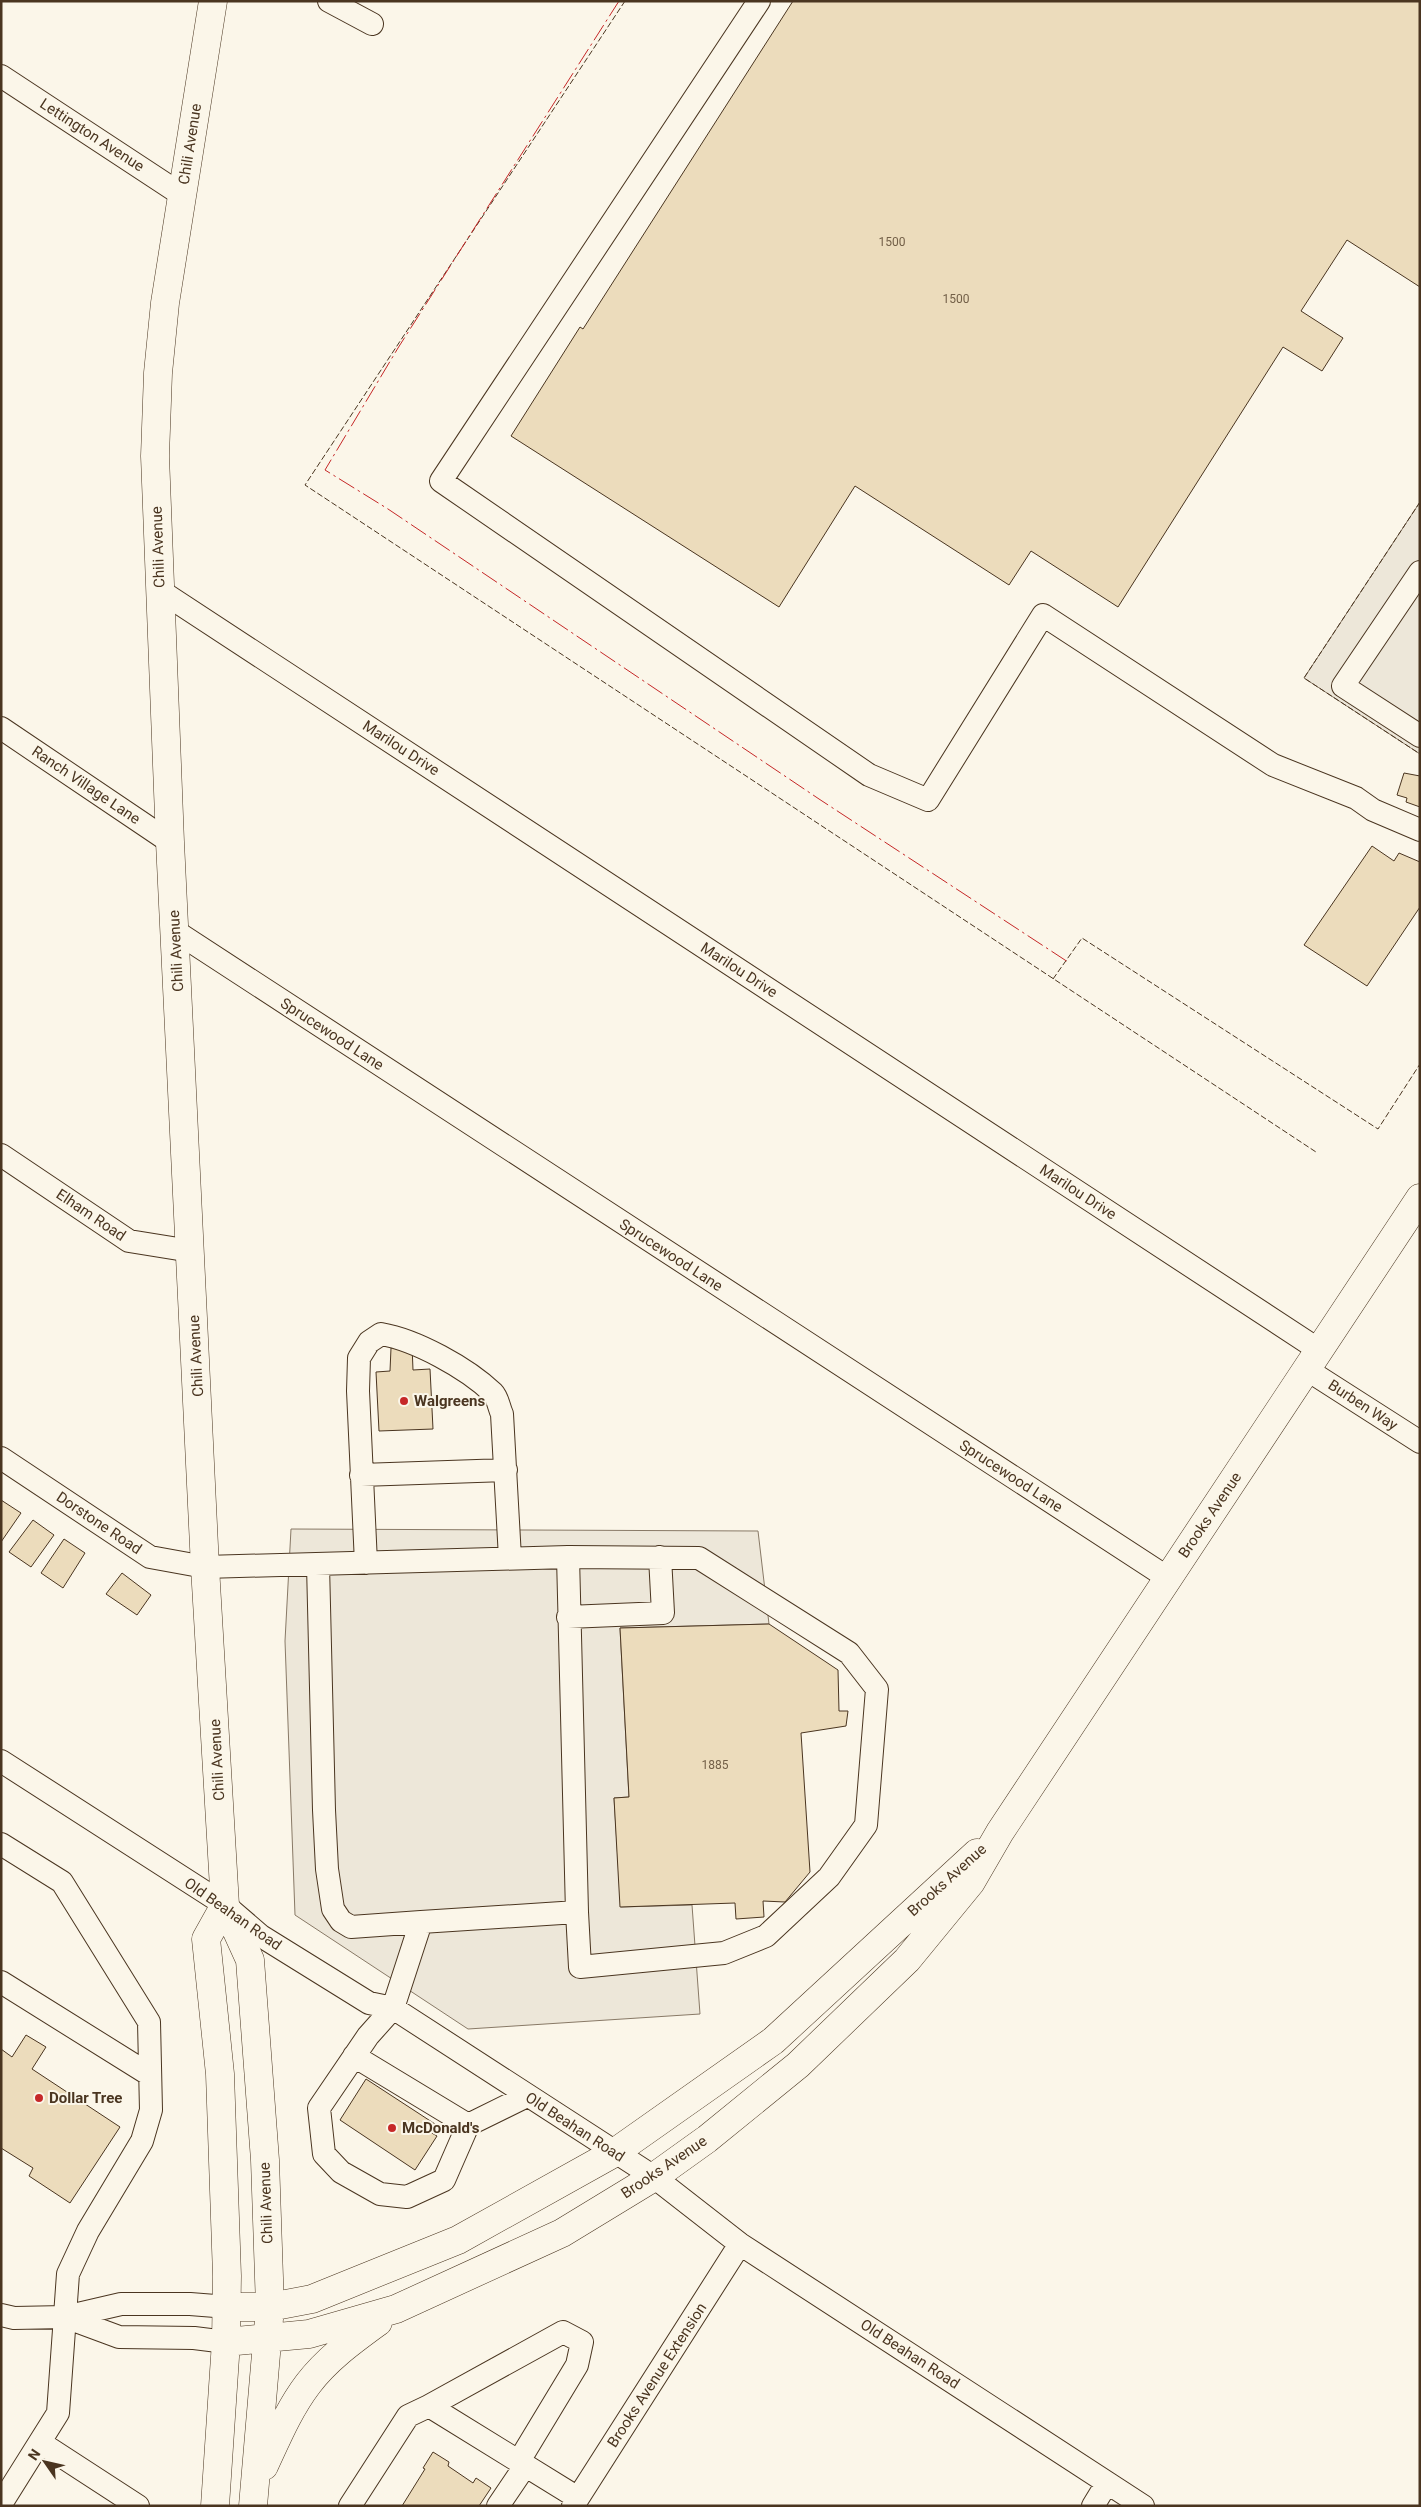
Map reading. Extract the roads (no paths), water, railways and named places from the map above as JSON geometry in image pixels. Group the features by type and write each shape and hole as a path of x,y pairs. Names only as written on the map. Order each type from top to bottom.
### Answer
{"main road":[{"name":"Chili Avenue","path":"213,1 165,303 158,373 155,456 170,842 205,1567 225,1905 250,1960 265,2160 270,2307 269,2339 254,2495"},
{"name":"Brooks Avenue","path":"226,2342 309,2334 396,2309 562,2233 654,2177 707,2139 798,2065 907,1960 971,1882 1000,1832 1420,1198"},
{"name":"Brooks Avenue","path":"228,2308 270,2307 312,2299 458,2240 614,2153 773,2041 1000,1832"},
{"path":"215,2506 228,2308 220,2074 206,1940 225,1905"},
{"path":"254,2495 287,2416 308,2383 342,2348 396,2309"}],"street":[{"path":"329,1 372,24"},
{"path":"759,1 441,482 868,775 928,800 1043,615 1273,765 1356,798 1373,810 1420,830"},
{"name":"Lettington Avenue","path":"1,76 182,195"},
{"path":"1420,572 1343,686 1420,736"},
{"name":"Marilou Drive","path":"159,590 1313,1360"},
{"name":"Ranch Village Lane","path":"1,728 170,842"},
{"name":"Sprucewood Lane","path":"175,931 1168,1578"},
{"name":"Elham Road","path":"1,1155 129,1241 191,1251"},
{"path":"366,1564 358,1391 359,1358 369,1342 380,1334 397,1337 428,1351 463,1371 494,1394 502,1414 510,1558"},
{"name":"Burben Way","path":"1313,1360 1420,1442"},
{"name":"Dorstone Road","path":"1,1458 150,1557 205,1567 366,1564 510,1558 698,1558 849,1653 877,1689 866,1826 829,1877 766,1936 724,1953 580,1967 577,1912"},
{"path":"362,1475 506,1470"},
{"path":"318,1565 327,1869 333,1908 341,1920 351,1926 577,1912 568,1617 568,1557"},
{"path":"568,1617 663,1613 660,1558"},
{"name":"Old Beahan Road","path":"1,1761 225,1905 261,1936 369,2003 393,2008 614,2153 654,2177 740,2244 1142,2506"},
{"path":"1,1844 62,1882 149,2022 151,2110 142,2141 88,2231 68,2274 58,2414 4,2504"},
{"path":"421,1922 393,2008 368,2036 319,2108 324,2154 341,2172 380,2194 407,2197 444,2180 468,2125 527,2096"},
{"path":"1,1982 150,2075"},
{"path":"354,2056 468,2125"},
{"name":"Brooks Avenue Extension","path":"575,2502 740,2244"},
{"path":"1,2314 14,2318 65,2317 121,2304 190,2304 228,2308"},
{"path":"65,2317 119,2337 194,2338 226,2342"},
{"path":"350,2506 408,2416 563,2332 582,2342 577,2365 498,2506"},
{"path":"429,2406 522,2464 575,2502"},
{"path":"41,2443 138,2506"},
{"path":"1093,2506 1108,2483"}],"place":[{"name":"Walgreens","path":"404,1401"},
{"name":"Dollar Tree","path":"39,2098"},
{"name":"McDonald's","path":"392,2128"}]}
